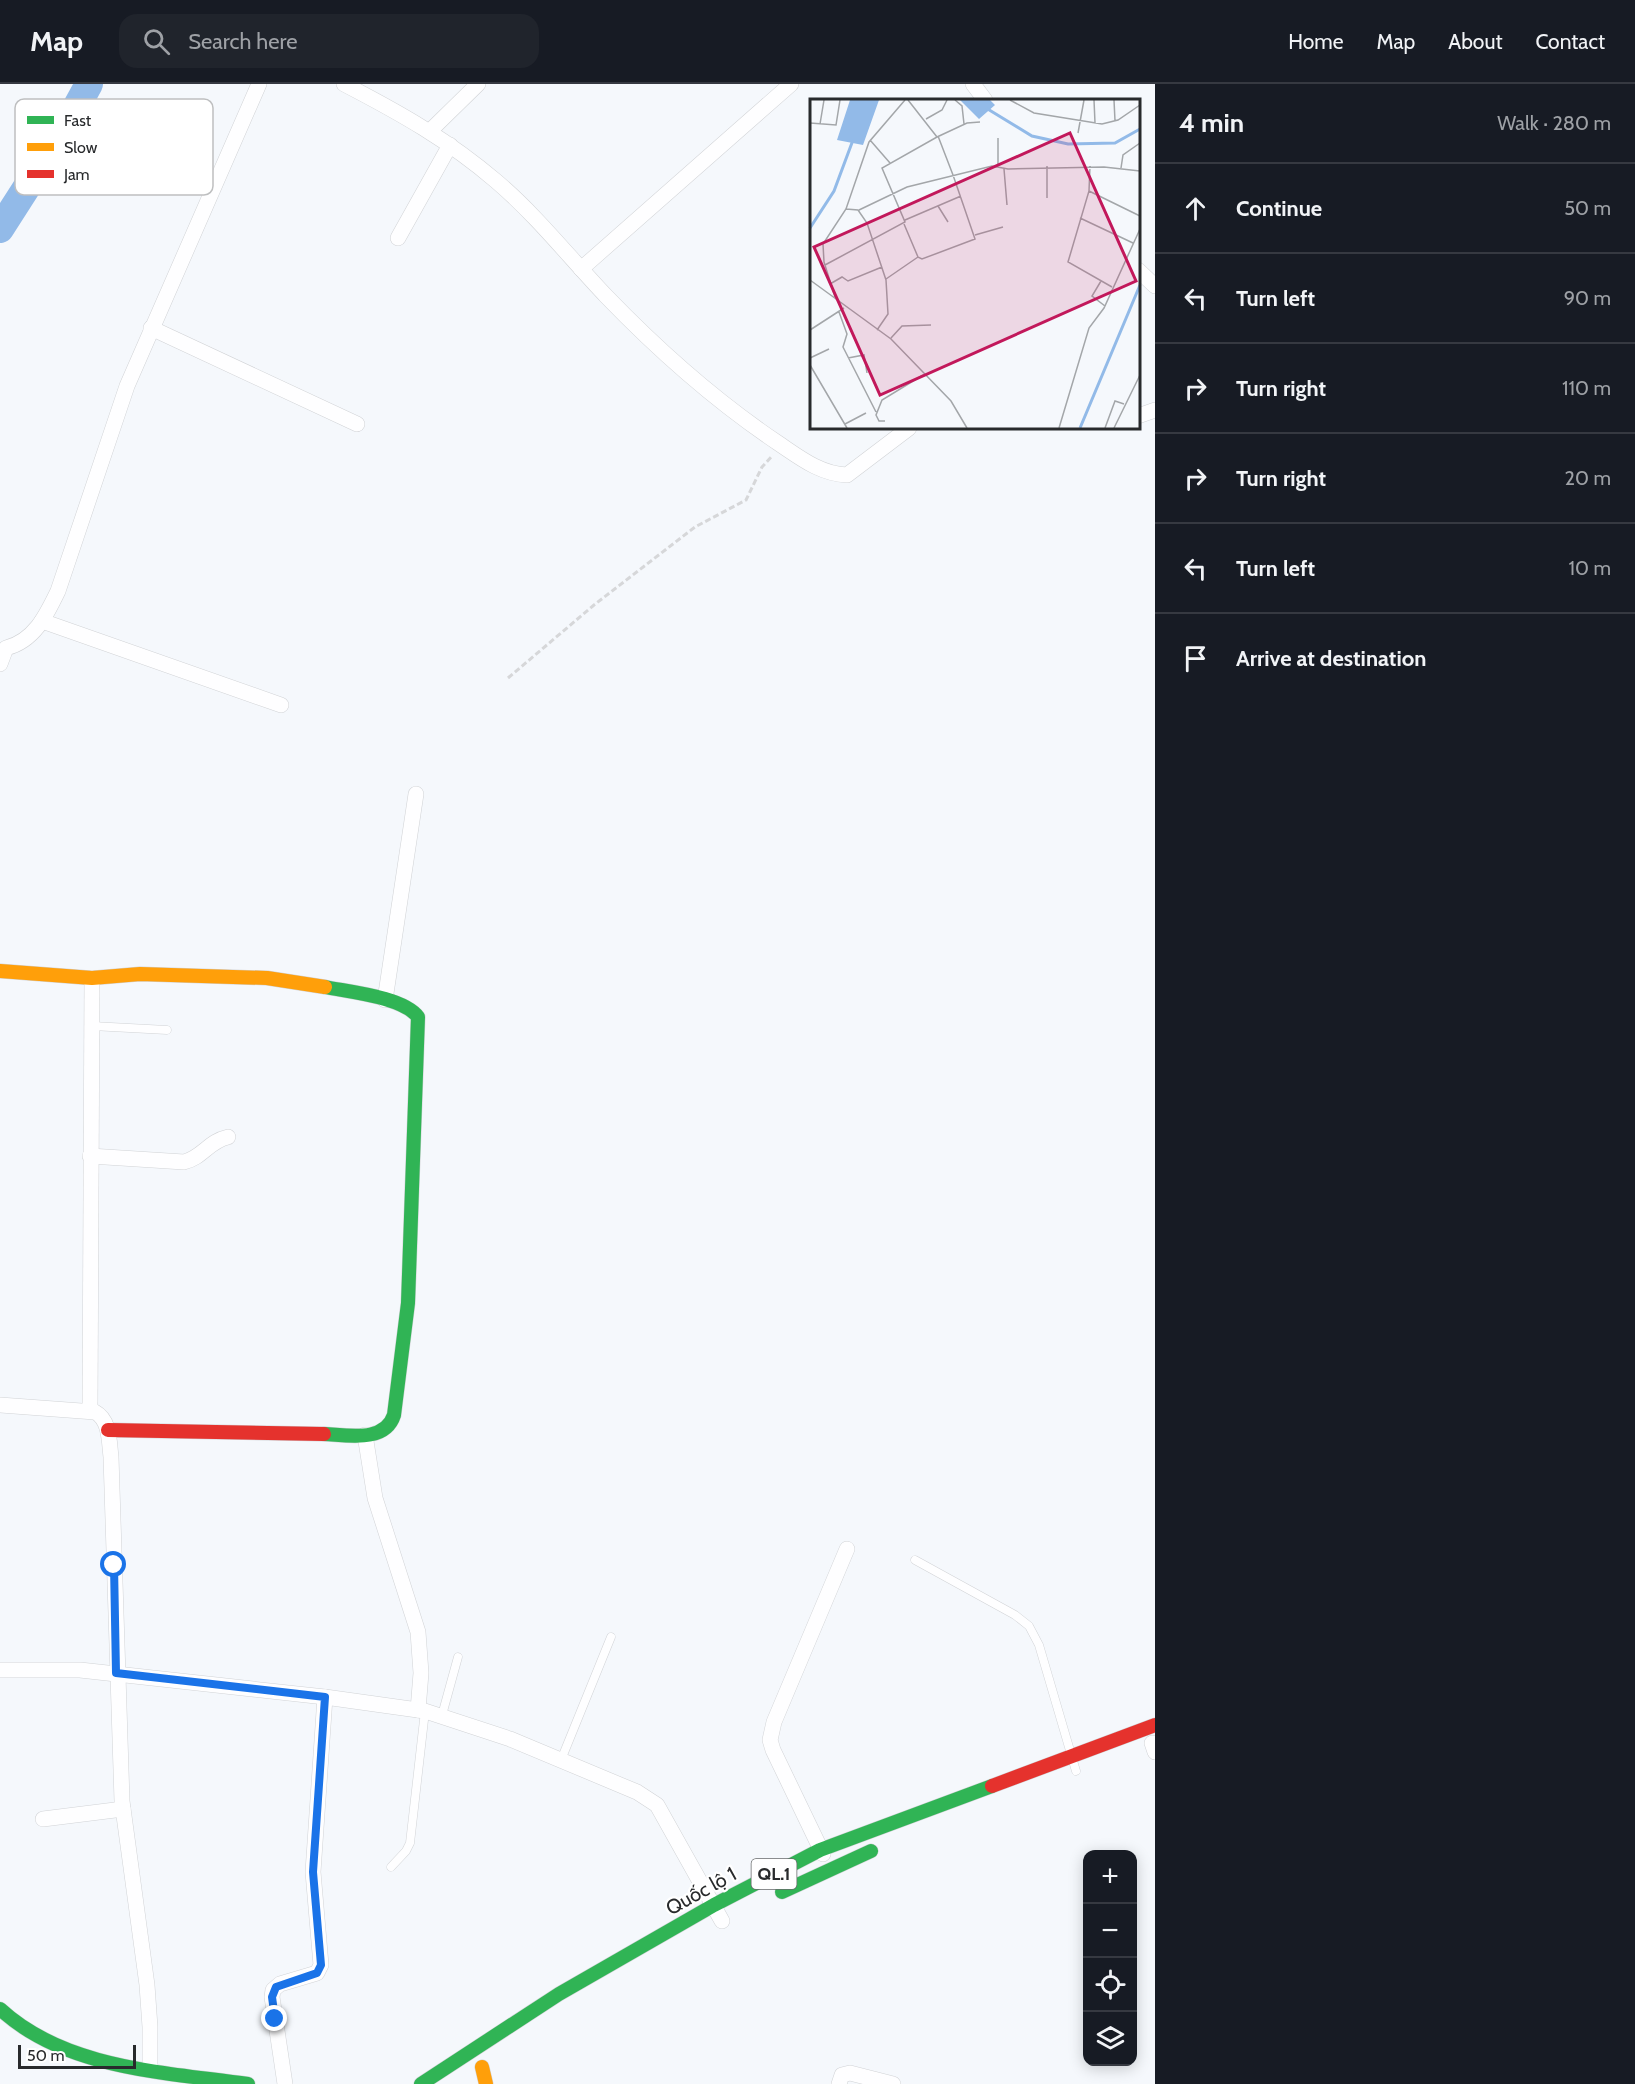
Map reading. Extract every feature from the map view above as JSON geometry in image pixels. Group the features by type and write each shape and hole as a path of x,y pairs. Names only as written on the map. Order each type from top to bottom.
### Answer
{"main road":[{"path":"0,971 92,978 140,974 267,978 302,982 385,1000 412,1009 418,1017 408,1302 394,1415 386,1431 365,1436 108,1430"},
{"name":"Quốc lộ 1","path":"421,2084 559,1994 714,1905 820,1850 1155,1725"},
{"name":"QL.1","path":"765,1900 829,1868 884,1846"},
{"path":"0,2008 8,2019 59,2047 124,2066 248,2084"},
{"path":"466,2078 487,2064 486,2084"}],"street":[{"path":"213,188 259,84"},
{"path":"344,84 431,130 450,145 522,205 561,243 581,269 707,392 784,447 823,471 847,475 908,429"},
{"path":"431,130 477,84"},
{"path":"581,269 791,84"},
{"path":"973,84 985,99"},
{"path":"399,238 450,145"},
{"path":"0,664 3,646 27,639 42,621 65,574 115,419 151,328 210,195"},
{"path":"1140,272 1155,286"},
{"path":"151,328 357,424"},
{"path":"1140,415 1155,410"},
{"path":"42,621 281,705"},
{"path":"385,1000 416,794"},
{"path":"90,1411 92,978"},
{"path":"90,1156 184,1162 194,1159 214,1141 228,1137"},
{"path":"0,1405 90,1411 102,1418 108,1430 111,1456 116,1673 123,1809 147,1985 150,2069"},
{"path":"365,1436 375,1498 418,1632 422,1710"},
{"path":"829,1868 772,1750 770,1740 774,1722 847,1549"},
{"path":"0,1670 80,1670 116,1673 325,1697 422,1710 442,1715 561,1760 637,1792 657,1805 723,1921"},
{"path":"285,2084 272,1997 273,1990 279,1984 317,1973 321,1965 313,1872 325,1697"},
{"path":"43,1819 123,1809"},
{"path":"839,2084 842,2075 850,2073 893,2084"}],"lane":[{"path":"92,1026 167,1030"},
{"path":"915,1560 1015,1614 1029,1626 1039,1645 1076,1771"},
{"path":"561,1760 611,1637"},
{"path":"442,1715 458,1658"},
{"path":"391,1867 406,1851 410,1843 422,1710"}],"path":[{"path":"508,678 594,605 694,527 746,500 762,467 784,447"}],"waterway":[{"path":"81,99 89,84"},
{"path":"0,229 22,195"}],"traffic: fast":[{"path":"324,1434 354,1436 374,1434 383,1430 394,1415 408,1303 418,1017 411,1010 388,1000 325,987"},
{"path":"421,2084 559,1994 714,1905 820,1850 992,1786"},
{"path":"782,1892 871,1851"},
{"path":"0,2009 26,2029 54,2044 85,2056 150,2071 248,2084"}],"traffic: slow":[{"path":"0,971 92,978 140,974 267,978 325,987"},
{"path":"482,2067 486,2084"}],"traffic: jam":[{"path":"108,1430 324,1434"},
{"path":"992,1786 1155,1725"}],"route":[{"path":"114,1565 116,1673 325,1697 313,1872 321,1965 317,1973 279,1984 273,1990 275,2019"}]}
